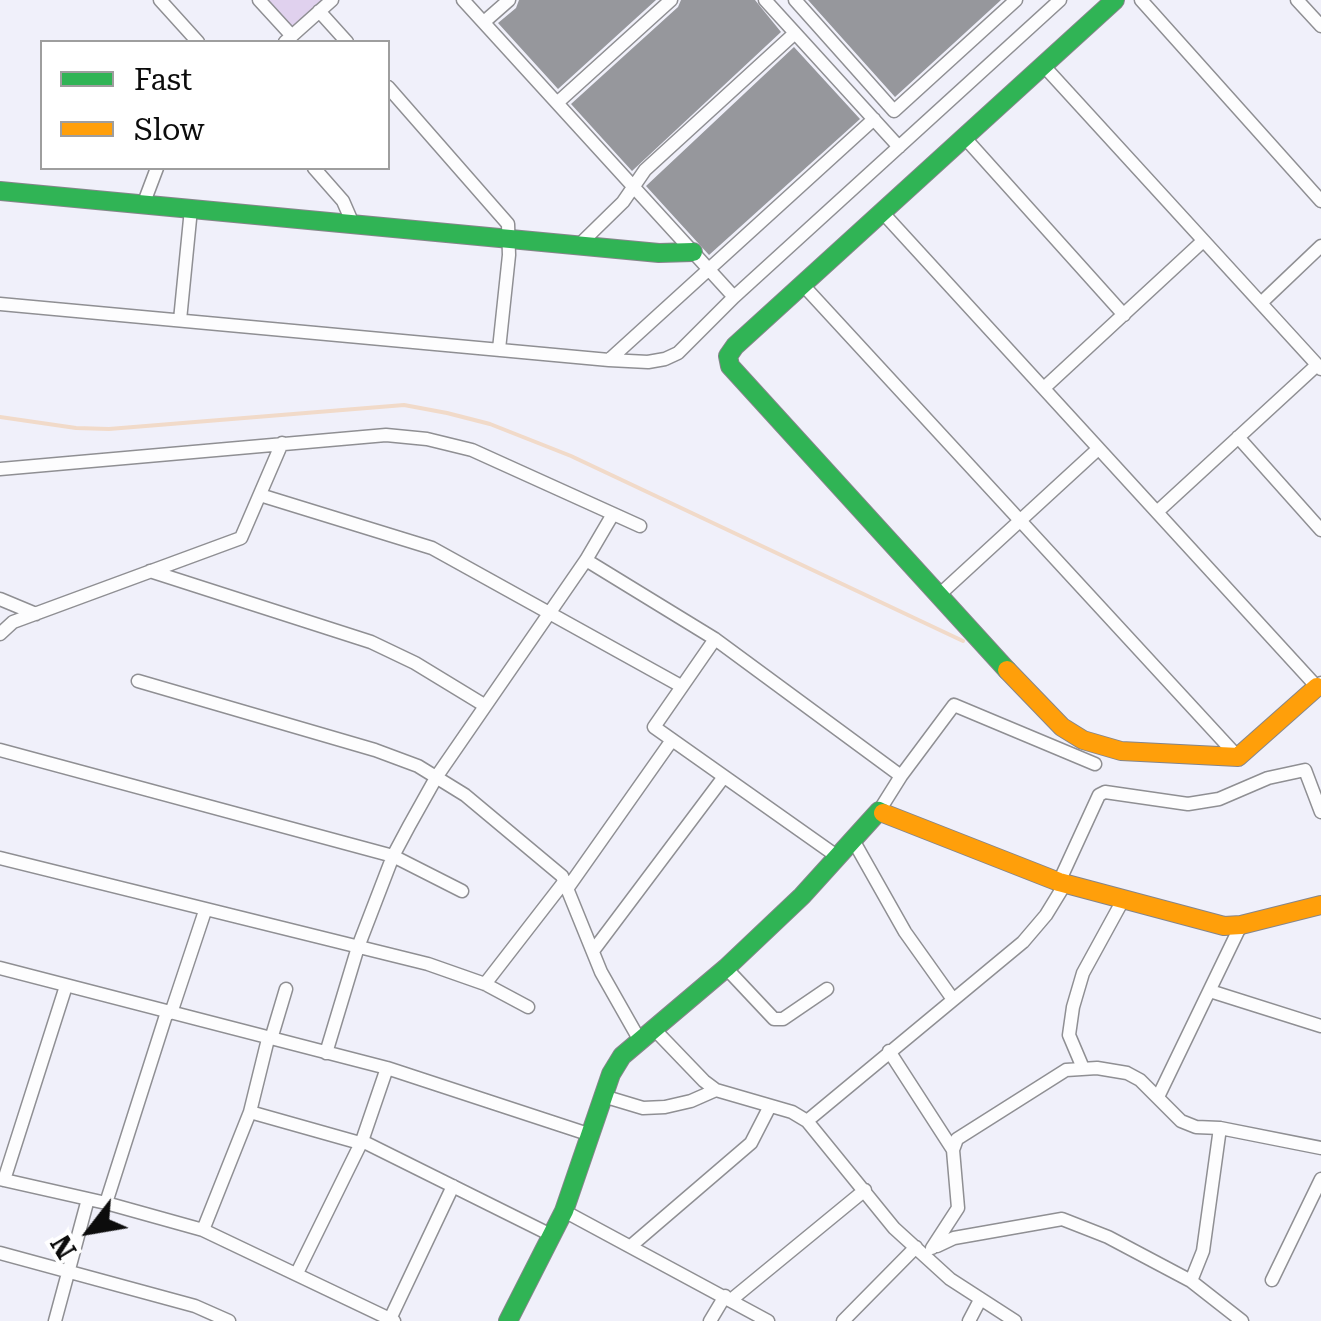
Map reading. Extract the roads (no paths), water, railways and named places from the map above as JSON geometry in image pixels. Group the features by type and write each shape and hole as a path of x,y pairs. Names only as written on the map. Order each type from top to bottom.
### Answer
{"street":[{"path":"160,0 196,40"},
{"path":"260,0 289,39 332,0"},
{"path":"464,0 734,297"},
{"path":"484,22 509,0"},
{"path":"557,103 671,0"},
{"path":"765,0 899,147"},
{"path":"794,0 894,111 1016,0"},
{"path":"806,12 819,0"},
{"path":"0,304 648,362 678,353 734,297 1060,0"},
{"path":"883,213 1319,685 1238,757 1122,751 1083,740 1062,727 730,366 728,356 735,346 1115,0"},
{"path":"1140,0 1321,201"},
{"path":"1297,0 1321,26"},
{"path":"319,11 345,40"},
{"path":"580,245 645,170 795,33"},
{"path":"1043,65 1319,367 1157,512"},
{"path":"390,89 506,220 510,239 499,349"},
{"path":"609,360 874,120"},
{"path":"965,138 1124,315"},
{"path":"143,204 156,170"},
{"path":"316,170 343,201 354,224"},
{"path":"0,191 659,253 693,252"},
{"path":"180,320 191,209"},
{"path":"1044,388 1202,242"},
{"path":"1262,302 1321,246"},
{"path":"803,284 1238,757"},
{"path":"0,470 386,434 472,450 640,526"},
{"path":"1238,437 1321,530"},
{"path":"0,634 14,622 240,538 282,443"},
{"path":"940,594 1098,449"},
{"path":"260,494 432,548 681,686"},
{"path":"326,1053 358,947 393,856 437,776 586,560 613,514"},
{"path":"586,560 715,638 900,776"},
{"path":"150,572 372,642 484,704"},
{"path":"0,599 36,614"},
{"path":"715,638 654,728 838,857"},
{"path":"138,681 348,741 437,776 502,824 562,876 593,951 646,1034 716,1090 807,1121 894,1228 924,1250 950,1280 1015,1321"},
{"path":"508,1321 564,1211 616,1065 646,1034 726,968 854,840 935,734 950,707 958,705 1096,764"},
{"path":"485,984 566,886 672,740"},
{"path":"0,750 393,856 462,892"},
{"path":"807,1121 1023,942 1046,915 1099,795 1105,792 1188,804 1219,799 1268,778 1305,770 1321,812"},
{"path":"593,951 724,778"},
{"path":"879,810 1062,883 1177,916 1224,926 1241,925 1321,906"},
{"path":"854,840 904,932 952,998"},
{"path":"0,858 428,964 485,984 528,1007"},
{"path":"1083,1068 1070,1036 1073,1007 1084,973 1123,900"},
{"path":"106,1203 205,910"},
{"path":"1158,1097 1241,925"},
{"path":"0,968 387,1068 592,1134"},
{"path":"726,968 774,1019 783,1018 827,988"},
{"path":"66,986 2,1180 203,1230 392,1320 454,1186"},
{"path":"203,1230 250,1112 286,989"},
{"path":"1210,990 1321,1026"},
{"path":"844,1321 924,1250 958,1208 953,1150 888,1052"},
{"path":"296,1273 361,1142 387,1068"},
{"path":"953,1150 958,1139 1015,1100 1066,1070 1083,1068 1127,1073 1140,1080 1181,1121 1321,1148"},
{"path":"603,1096 643,1108 666,1108 716,1090"},
{"path":"632,1245 751,1143 770,1106"},
{"path":"250,1112 361,1142 553,1236"},
{"path":"1191,1280 1203,1251 1220,1128"},
{"path":"1272,1280 1321,1180"},
{"path":"710,1321 728,1298 864,1190"},
{"path":"54,1321 88,1199"},
{"path":"564,1211 768,1321"},
{"path":"924,1250 954,1238 1062,1219 1108,1237 1191,1280 1242,1321"},
{"path":"0,1253 195,1306 229,1321"},
{"path":"969,1321 980,1300"}],"waterway":[{"path":"0,417 109,429 404,405 447,413 490,424 571,456 963,641"}]}
